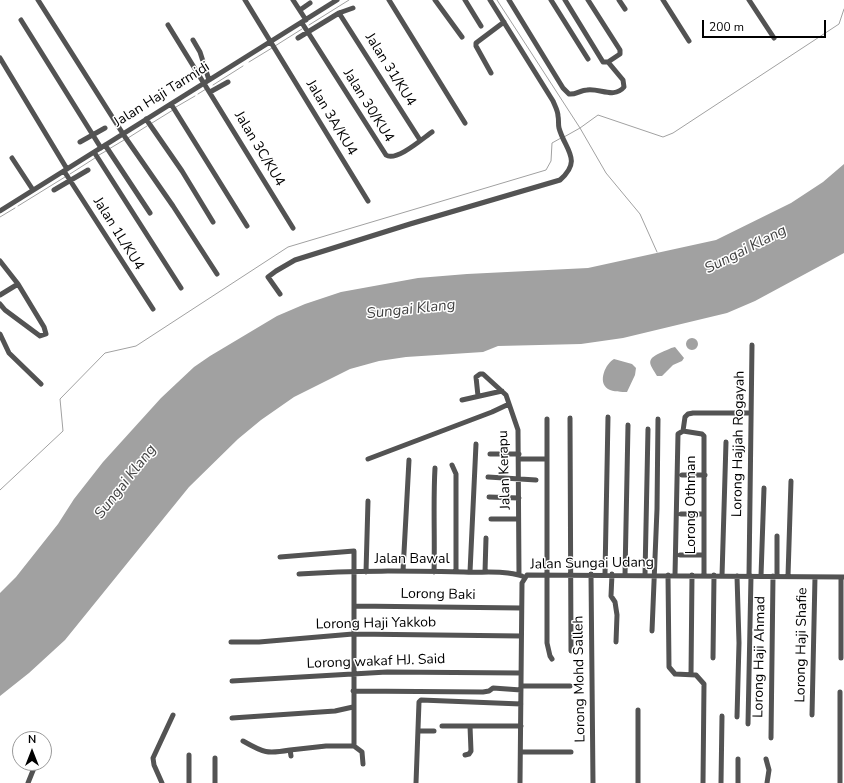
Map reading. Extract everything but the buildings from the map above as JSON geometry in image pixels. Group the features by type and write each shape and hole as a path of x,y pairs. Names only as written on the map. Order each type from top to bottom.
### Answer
{"street":[{"path":"38,0 123,134 216,274"},
{"name":"Jalan 3A/KU4","path":"245,0 368,201"},
{"name":"Jalan 30/KU4","path":"293,0 300,10 308,32 386,155 394,157 432,132"},
{"name":"Jalan Haji Tarmidi","path":"0,211 103,146 147,121 204,83 273,45 304,21 337,0"},
{"path":"389,0 465,123"},
{"path":"435,0 462,37"},
{"path":"465,0 481,26"},
{"path":"280,294 268,278 295,260 410,224 560,180 570,169 572,156 560,132 558,114 553,102 490,0"},
{"path":"509,0 562,88 568,94 590,89 612,93 620,91 624,87 623,80 606,62 565,0"},
{"path":"551,0 588,59"},
{"path":"588,0 620,50 620,54 606,62"},
{"path":"620,0 625,9"},
{"path":"664,0 689,41"},
{"path":"749,0 774,38"},
{"path":"300,10 310,3"},
{"path":"298,38 339,13 353,8"},
{"name":"Jalan 31/KU4","path":"339,13 420,140"},
{"path":"21,20 92,135 103,146 150,213"},
{"path":"491,73 476,46 476,43 504,22"},
{"name":"Jalan 3C/KU4","path":"168,25 293,228"},
{"path":"193,40 200,52 209,80"},
{"name":"Jalan 1L/KU4","path":"0,58 70,180 153,309"},
{"path":"210,92 228,82"},
{"path":"171,104 247,226"},
{"path":"147,121 182,171 213,222"},
{"path":"80,142 105,128"},
{"path":"94,152 181,288"},
{"path":"12,158 33,190"},
{"path":"54,190 88,170"},
{"path":"0,261 18,284 46,332 44,335 40,336 8,312 0,304"},
{"path":"0,295 18,284"},
{"path":"0,334 9,353 41,384"},
{"name":"Lorong Hajjah Rogayah","path":"750,576 752,345"},
{"name":"Jalan Kerapu","path":"478,396 476,377 480,374 485,375 502,391 510,406 518,430 518,519 522,576"},
{"path":"462,400 502,391"},
{"path":"368,459 510,406"},
{"path":"675,575 678,434 683,431 685,417 688,414 751,413"},
{"path":"605,574 608,417"},
{"path":"570,418 572,574 571,651"},
{"path":"547,419 547,643 552,659"},
{"path":"652,631 655,575 658,419"},
{"path":"625,575 628,425"},
{"path":"645,575 648,429"},
{"name":"Lorong Othman","path":"683,431 704,434 704,575"},
{"path":"722,576 726,442"},
{"path":"470,572 476,444"},
{"path":"490,454 547,459"},
{"path":"403,571 409,460"},
{"path":"452,465 456,474 456,572"},
{"path":"434,572 435,513 433,502 435,468"},
{"path":"682,475 705,475"},
{"path":"488,477 536,480"},
{"path":"788,576 791,481"},
{"path":"761,576 764,488"},
{"path":"489,497 519,498"},
{"path":"366,572 368,501"},
{"path":"681,514 704,514"},
{"path":"491,519 518,519"},
{"name":"Lorong Haji Ahmad","path":"771,738 775,576 778,536"},
{"path":"485,572 486,538"},
{"path":"280,558 354,551 354,746"},
{"path":"680,555 703,555"},
{"name":"Jalan Bawal","path":"300,574 403,571 485,572 522,576"},
{"name":"Jalan Sungai Udang","path":"520,783 522,576 531,574 612,574 842,577"},
{"name":"Lorong Mohd Salleh","path":"591,574 593,783"},
{"path":"612,574 611,596 615,602 617,615 616,642"},
{"path":"668,575 667,645 669,667 675,674 696,676 704,684 703,783"},
{"path":"691,675 692,575"},
{"path":"713,658 714,575"},
{"path":"737,576 739,643 737,717"},
{"path":"748,724 750,576"},
{"name":"Lorong Haji Shafie","path":"812,715 815,577"},
{"path":"841,658 842,577"},
{"name":"Lorong Baki","path":"354,606 521,608"},
{"name":"Lorong Haji Yakkob","path":"230,642 259,642 354,634 521,636"},
{"name":"Lorong wakaf HJ. Said","path":"232,681 353,673 521,673"},
{"path":"353,691 486,692 493,688 570,686"},
{"path":"416,783 419,702 422,700 426,692"},
{"path":"840,692 840,783"},
{"path":"422,700 521,704"},
{"path":"232,718 308,713 353,707"},
{"path":"638,710 638,783"},
{"path":"162,783 154,765 153,758 173,715"},
{"path":"721,783 722,716"},
{"path":"442,726 521,726"},
{"path":"465,755 469,754 471,751 470,726"},
{"path":"419,731 434,731"},
{"path":"243,741 257,749 269,753 291,753 326,746 354,746 362,752 363,764"},
{"path":"521,752 571,752"},
{"path":"189,755 189,783"},
{"path":"215,758 215,783"},
{"path":"738,759 738,783"},
{"path":"766,759 769,770 767,783"},
{"path":"28,783 33,771"}],"water":[{"name":"Sungai Klang","path":"844,164 844,253 755,301 727,313 623,338 581,344 498,346 483,352 406,357 379,361 350,369 294,397 261,420 238,439 189,487 65,640 29,673 0,696 0,593 16,577 58,524 74,499 103,462 161,398 194,367 210,356 277,316 305,304 341,292 418,278 588,268 716,240 791,203 823,182"},
{"path":"694,338 697,339 697,349 690,350 687,349 686,342 687,339"},
{"path":"675,347 684,358 682,361 673,365 662,376 657,376 650,363 652,358"},
{"path":"614,359 632,364 636,368 635,375 627,392 610,390 603,382 606,368"}],"waterway":[{"path":"309,25 349,0"},
{"path":"497,0 580,128 606,173 640,214 657,252"},
{"path":"564,137 598,115 663,137 673,133 839,24 844,9"},
{"path":"275,46 302,29"},
{"path":"249,62 272,48"},
{"path":"213,85 243,66"},
{"path":"198,94 206,89"},
{"path":"176,107 195,96"},
{"path":"152,123 173,110"},
{"path":"128,138 147,126"},
{"path":"0,490 63,431 60,399 105,353 136,346 288,247 546,170 551,161 552,143 561,138"},
{"path":"109,149 124,140"},
{"path":"99,155 106,151"},
{"path":"70,174 95,158"},
{"path":"18,206 65,177"},
{"path":"0,217 15,208"}]}
